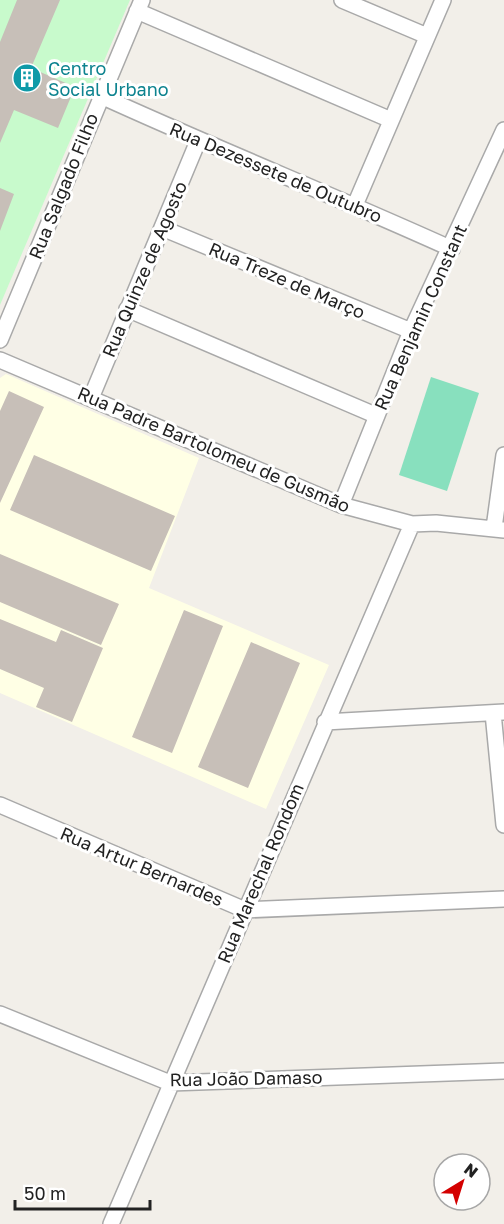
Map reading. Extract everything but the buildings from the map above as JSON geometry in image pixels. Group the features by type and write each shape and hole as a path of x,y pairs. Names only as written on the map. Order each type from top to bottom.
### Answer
{"street":[{"path":"342,0 427,36"},
{"path":"355,205 443,0"},
{"path":"140,5 391,120"},
{"name":"Rua Salgado Filho","path":"0,340 140,5"},
{"name":"Rua Dezessete de Outubro","path":"101,96 198,141 355,205 452,249"},
{"name":"Rua Benjamin Constant","path":"341,505 375,415 411,331 452,249 504,130"},
{"name":"Rua Quinze de Agosto","path":"91,398 198,141"},
{"name":"Rua Treze de Março","path":"162,228 411,331"},
{"path":"127,309 375,415"},
{"name":"Rua Padre Bartolomeu de Gusmão","path":"0,360 341,505 412,524 436,523 499,529"},
{"path":"499,529 504,455"},
{"name":"Rua Marechal Rondom","path":"111,1224 412,524"},
{"path":"325,723 498,712 504,825"},
{"name":"Rua Artur Bernardes","path":"0,805 245,910 504,900"},
{"name":"Rua João Damaso","path":"0,1014 170,1083 504,1071"}],"shaded area":[{"path":"6,374 199,458 149,588 329,665 266,809 0,693 0,378"}],"green space":[{"path":"0,0 130,0 0,305"},
{"path":"431,377 479,393 447,491 399,475"}],"place":[{"name":"Centro Social Urbano","path":"27,78"}]}
